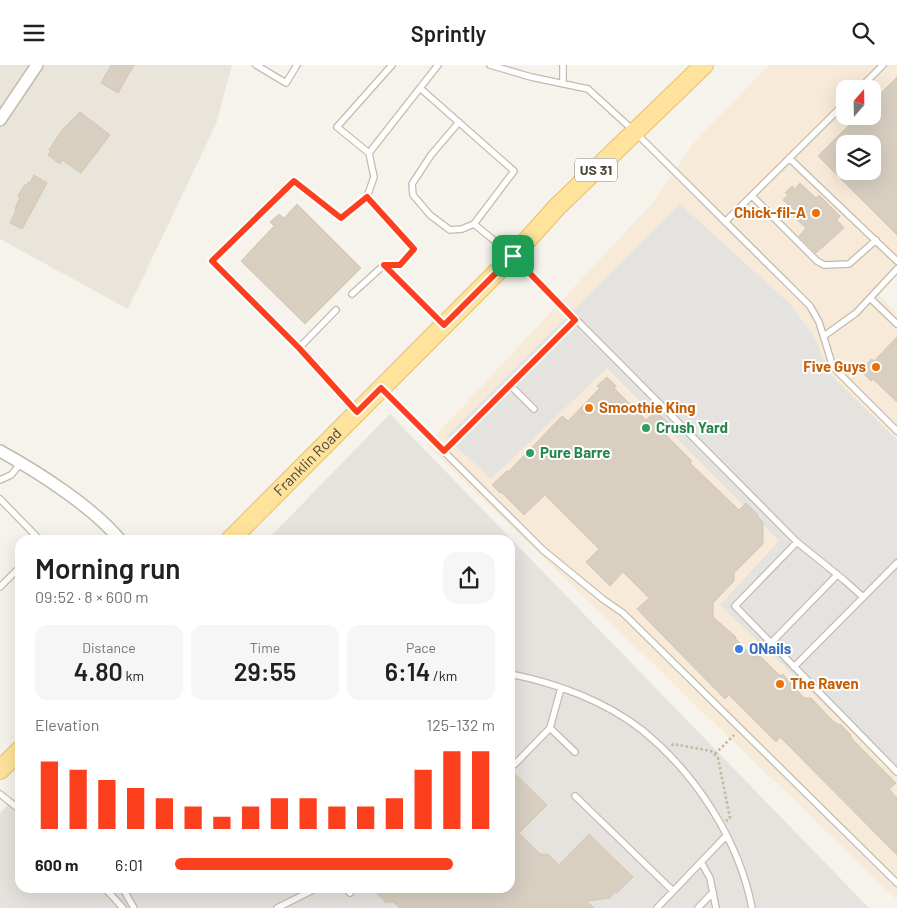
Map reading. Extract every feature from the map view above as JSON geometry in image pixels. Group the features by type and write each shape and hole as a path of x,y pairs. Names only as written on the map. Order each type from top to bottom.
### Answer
{"main road":[{"name":"Franklin Road","path":"235,535 513,256 557,207 704,65"},
{"path":"0,770 15,755"}],"street":[{"path":"0,120 37,65"},
{"path":"0,451 22,463 90,511 115,535"}],"lane":[{"path":"256,65 286,83 297,65"},
{"path":"357,412 299,348 212,261 294,181 341,218 367,197 374,177 369,153 338,127 392,65"},
{"path":"369,153 438,65"},
{"path":"490,65 531,77 588,89 635,132 810,305 824,336 831,362 837,372 897,431"},
{"path":"563,65 563,84"},
{"path":"868,80 883,65"},
{"path":"420,88 459,122 514,171 474,224 462,229 450,229 430,215 413,195 412,184 431,155 459,122"},
{"path":"725,222 836,112"},
{"path":"790,158 897,261"},
{"path":"752,196 817,261 824,265 849,264 876,241"},
{"path":"352,294 384,265 400,265 414,249 367,197"},
{"path":"474,224 513,256 797,543 863,597"},
{"path":"384,265 444,325"},
{"path":"824,336 856,313 897,269"},
{"path":"870,299 897,325"},
{"path":"299,348 336,311"},
{"path":"444,451 575,320"},
{"path":"510,385 534,409"},
{"path":"381,388 543,550 604,600 623,613 897,883"},
{"path":"0,480 11,475 22,463"},
{"path":"0,499 35,535"},
{"path":"797,543 734,606 897,772"},
{"path":"794,667 897,563"},
{"path":"0,587 15,572"},
{"path":"770,643 838,575"},
{"path":"515,675 561,688 598,704 641,730 665,752 698,789 721,824 744,878 752,908"},
{"path":"515,763 550,727 561,688"},
{"path":"550,727 575,752"},
{"path":"0,793 15,806"},
{"path":"575,795 673,891"},
{"path":"657,908 726,836"},
{"path":"701,862 710,878 716,908"},
{"path":"109,893 123,908"},
{"path":"125,893 134,908"},
{"path":"276,908 307,893"},
{"path":"698,908 713,893"}],"path":[{"path":"715,754 740,728"},
{"path":"665,752 673,745 711,751 715,754 718,758 730,818 721,824"}],"shaded area":[{"path":"0,65 232,65 216,124 128,309 0,239"},
{"path":"769,65 897,65 897,276 879,295 897,315 897,900 427,445 656,199 693,144"},
{"path":"680,204 790,304 814,336 830,374 897,440 897,774 720,605 779,541 607,368 491,479 446,437"},
{"path":"390,414 507,535 272,535"},
{"path":"515,543 869,908 0,908 0,813 15,798 15,893 515,893"}],"building":[{"path":"111,65 134,65 118,93 101,83"},
{"path":"897,77 897,235 842,180 881,180 881,135 839,135 849,125 881,125 881,93"},
{"path":"80,112 110,135 81,173 62,160 60,164 48,155 51,151 49,150 62,130"},
{"path":"836,138 836,174 818,156"},
{"path":"34,175 47,183 22,229 10,223 20,197 18,196 25,184 30,183"},
{"name":"Chick-fil-A","path":"800,183 816,198 819,195 840,216 837,220 844,228 816,253 799,236 806,228 792,215 796,212 783,200 788,195 785,193 792,186 795,189"},
{"path":"297,204 361,268 305,324 241,261 274,226 270,222 279,214 284,218"},
{"path":"897,337 897,402 873,379 871,381 860,370 872,359 874,361"},
{"path":"607,377 616,386 614,388 646,420 656,411 670,425 663,432 692,461 690,463 739,510 746,503 763,522 763,544 734,573 734,581 713,603 713,617 736,637 752,656 760,656 781,676 783,674 804,698 811,698 833,721 840,724 855,742 896,783 889,789 897,798 897,855 780,737 776,742 729,695 725,699 665,638 637,609 649,598 623,572 610,586 586,562 599,549 545,495 524,515 492,485 508,472 562,416 568,421 600,388 597,386"},
{"path":"515,774 547,805 519,833 540,854 549,855 559,865 589,834 633,877 610,898 587,901 594,908 400,908 393,902 385,902 377,893 515,893"}],"place":[{"name":"Chick-fil-A","path":"816,213"},
{"name":"Five Guys","path":"876,367"},
{"name":"Smoothie King","path":"589,408"},
{"name":"Crush Yard","path":"646,428"},
{"name":"Pure Barre","path":"530,453"},
{"name":"ONails","path":"739,649"},
{"name":"The Raven","path":"780,684"}],"route":[{"path":"294,181 341,218 367,197 414,249 400,265 384,265 444,325 513,256 575,320 444,451 381,388 357,412 299,348 212,261 294,181"}]}
